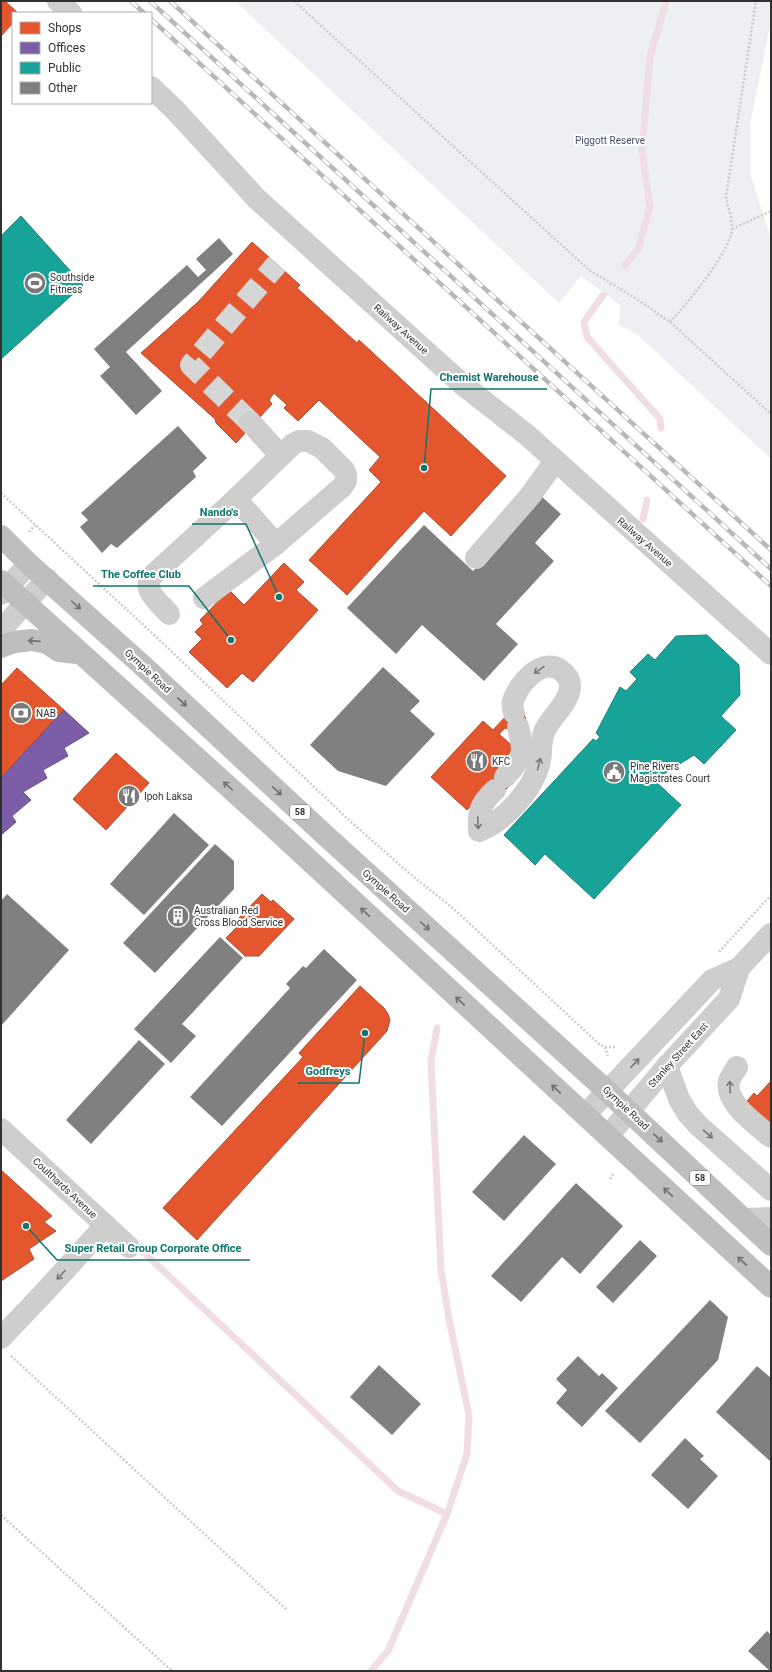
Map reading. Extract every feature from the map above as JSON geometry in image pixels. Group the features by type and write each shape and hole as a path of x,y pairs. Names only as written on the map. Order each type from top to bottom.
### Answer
{"highway":[{"name":"Gympie Road","path":"1,536 29,564 146,668 349,857 629,1111 771,1245"},
{"path":"3,587 26,602 283,836 771,1287"},
{"path":"1,647 14,642 32,640 47,643 59,651 82,653"}],"street":[{"path":"58,1 70,12"},
{"name":"Railway Avenue","path":"152,88 175,110 257,199 462,384 527,435 771,654"},
{"path":"250,422 280,455"},
{"path":"170,614 150,592 148,586 151,576 236,499 280,455 293,444 299,441 308,441 322,448 338,462 346,475 346,481 342,487 276,544 204,598"},
{"path":"476,558 530,496 555,461"},
{"path":"236,499 276,544"},
{"path":"3,587 29,564"},
{"path":"1,630 46,579"},
{"path":"546,665 553,666 565,674 570,686 569,694 544,732 540,760 536,773 521,798 503,816 488,827 479,831 478,816 484,802 519,761 523,752 516,720 513,703 516,694 523,684 535,672 546,665"},
{"name":"Stanley Street East","path":"585,1115 712,980 739,968 771,934"},
{"name":"Stanley Street East","path":"608,1136 667,1066 729,999 739,968"},
{"path":"667,1066 679,1099 688,1114 699,1126 770,1185"},
{"path":"737,1067 729,1083 732,1097 746,1116 771,1137"},
{"name":"Coulthards Avenue","path":"1,1129 129,1247"},
{"path":"744,1219 771,1218"},
{"path":"1,1320 101,1221"},
{"path":"5,1346 41,1296 101,1221"}],"path":[{"path":"294,1 589,270 632,296 670,322 771,414"},
{"path":"670,322 716,264 724,251 732,229 726,197 756,1"},
{"path":"732,229 771,211"},
{"path":"1,493 152,633 351,822 409,873 455,910 605,1048 608,1056"},
{"path":"28,532 36,525"},
{"path":"610,1179 615,1172"},
{"path":"5,1346 287,1610"},
{"path":"1,1515 172,1671"}],"green space":[{"name":"Piggott Reserve","path":"235,1 771,1 771,21 750,125 750,173 771,238 771,459 638,335 619,325 620,305 581,276 559,303"}],"building: Shops":[{"path":"1,1 5,1 17,12 12,12 12,24 1,36"},
{"path":"252,242 300,285 297,288 357,343 359,340 506,476 451,536 424,511 347,595 309,560 381,482 369,470 380,457 319,400 298,421 284,408 287,405 274,393 269,400 272,404 236,443 216,423 215,419 141,353 199,301"},
{"path":"284,563 304,582 296,590 318,610 253,682 242,673 227,688 189,652 202,639 195,632 203,624 200,620 229,590 244,605"},
{"path":"17,668 64,710 1,778 1,685"},
{"name":"KFC","path":"523,710 527,724 512,730 505,728 499,734 517,750 512,783 501,795 490,786 467,810 431,777 483,721 493,730 508,714"},
{"path":"116,753 149,783 106,830 73,799"},
{"path":"262,894 271,902 273,900 294,919 259,956 245,956 226,938 241,923 237,920"},
{"path":"360,986 384,1008 388,1014 390,1020 387,1031 197,1240 163,1208 303,1057 299,1053"},
{"path":"771,1081 771,1130 742,1107 754,1093 757,1096"},
{"path":"1,1170 52,1216 44,1222 56,1231 29,1249 34,1259 1,1281"}],"building: Offices":[{"path":"64,710 89,733 64,748 68,756 43,770 47,778 23,792 31,800 12,816 16,822 1,835 1,778"}],"building: Public":[{"path":"21,216 83,285 1,359 1,236"},
{"name":"Pine Rivers Magistrates Court","path":"707,635 739,665 740,695 721,716 736,730 704,764 694,755 654,780 681,805 594,899 545,854 535,865 504,835 593,739 596,741 600,737 596,733 620,687 626,691 637,679 630,672 648,654 655,660 676,636"}],"building: Other":[{"path":"219,238 233,254 126,352 162,391 136,415 100,376 110,367 94,349 187,265 198,277 206,270 196,259"},
{"path":"178,426 207,458 193,471 196,477 117,548 111,544 102,553 80,527 88,520 81,513"},
{"path":"541,496 561,514 535,543 554,561 496,624 518,644 484,681 422,625 396,654 347,608 424,525 473,571"},
{"path":"383,667 420,701 410,711 435,734 386,786 338,771 310,745"},
{"path":"174,813 209,845 144,915 110,884"},
{"name":"Australian Red Cross Blood Service","path":"215,844 234,861 234,889 155,973 123,943"},
{"path":"7,894 69,950 1,1026 1,901"},
{"path":"220,937 243,958 182,1024 196,1036 171,1063 134,1029"},
{"path":"324,949 357,980 222,1126 190,1097 290,988 286,984 303,966 306,968"},
{"path":"139,1040 165,1064 91,1144 66,1120"},
{"path":"524,1135 556,1164 504,1221 472,1192"},
{"path":"576,1183 623,1226 580,1274 562,1257 521,1302 491,1276"},
{"path":"640,1240 657,1256 613,1303 596,1287"},
{"path":"710,1300 728,1317 718,1360 640,1443 605,1411"},
{"path":"578,1356 599,1376 602,1373 618,1388 582,1427 556,1403 567,1390 556,1379"},
{"path":"379,1365 421,1404 392,1435 350,1397"},
{"path":"757,1366 771,1378 771,1462 716,1412"},
{"path":"685,1438 704,1456 700,1459 718,1476 688,1509 651,1475"},
{"path":"767,1631 771,1635 770,1671 748,1651"}],"waterway":[{"path":"625,265 638,249 650,207 642,151 650,57 666,1"},
{"path":"603,295 584,322 587,337 660,419 661,428"},
{"path":"643,519 647,500"},
{"path":"371,1671 388,1651 447,1514 467,1454 469,1415 449,1319 441,1270 431,1061 437,1028"},
{"path":"139,1248 398,1491 447,1514"}],"tunnel":[{"path":"250,422 191,365 277,264"}],"railway":[{"path":"131,1 143,12"},
{"path":"150,1 771,569"},
{"path":"170,1 771,550"},
{"path":"152,20 771,586"}],"place":[{"name":"Southside Fitness","path":"35,283"},
{"name":"Chemist Warehouse","path":"424,468"},
{"name":"Nando's","path":"279,597"},
{"name":"The Coffee Club","path":"231,640"},
{"name":"NAB","path":"21,713"},
{"name":"KFC","path":"477,761"},
{"name":"Pine Rivers Magistrates Court","path":"614,772"},
{"name":"Ipoh Laksa","path":"129,796"},
{"name":"Australian Red Cross Blood Service","path":"178,916"},
{"name":"Godfreys","path":"365,1033"},
{"name":"Super Retail Group Corporate Office","path":"26,1226"}]}
